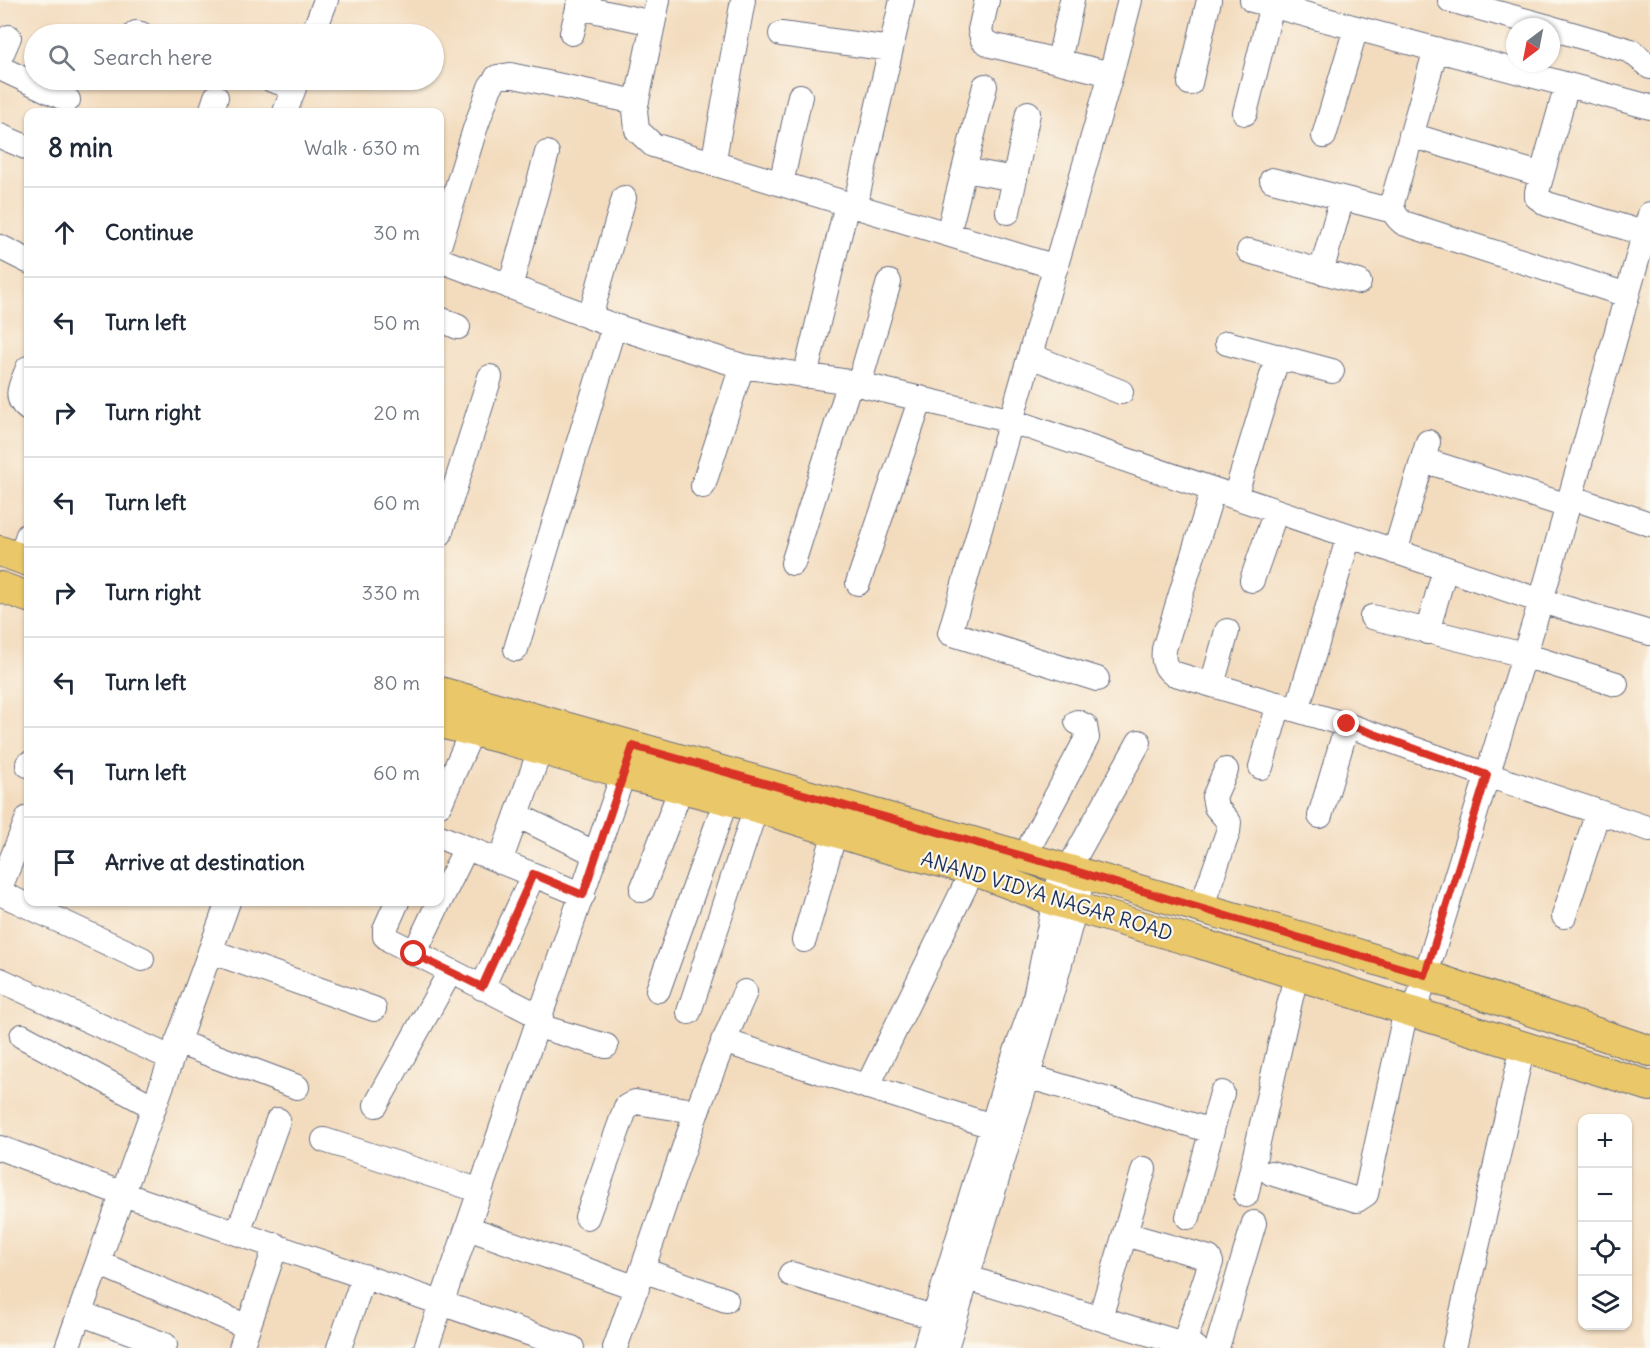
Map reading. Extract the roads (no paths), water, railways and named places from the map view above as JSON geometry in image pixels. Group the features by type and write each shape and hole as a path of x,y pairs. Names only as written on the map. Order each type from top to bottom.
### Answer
{"main road":[{"path":"0,587 24,596"},
{"name":"ANAND VIDYA NAGAR ROAD","path":"444,693 628,760 1071,870 1425,975 1650,1051"},
{"name":"ANAND VIDYA NAGAR ROAD","path":"444,724 540,750 628,760 681,788 756,807 888,848 973,870 1064,904 1200,943 1410,1012 1650,1086"}],"street":[{"path":"317,24 326,0"},
{"path":"713,164 743,0"},
{"path":"805,376 851,205 902,0"},
{"path":"987,0 980,30 983,40 991,45 1112,74"},
{"path":"1059,61 1072,0"},
{"path":"1097,679 950,633 1112,74 1130,0"},
{"path":"1190,83 1209,0"},
{"path":"1450,0 1517,18"},
{"path":"572,33 579,3 655,11 635,110 637,130 653,145 1056,267"},
{"path":"1245,113 1262,3 1650,107"},
{"path":"1324,136 1356,28"},
{"path":"1560,30 1631,51 1650,67"},
{"path":"781,34 891,49"},
{"path":"1436,50 1392,204 1393,211 1403,223 1627,295"},
{"path":"0,68 24,79"},
{"path":"444,230 475,129 490,87 497,77 510,75 636,102"},
{"path":"1270,1173 1357,1200 1366,1194 1410,1012 1425,975 1541,601 1648,227 1546,204 1537,197 1567,85"},
{"path":"948,234 985,86"},
{"path":"47,90 68,100"},
{"path":"285,108 286,90"},
{"path":"781,184 800,96"},
{"path":"1008,212 1028,112"},
{"path":"1411,135 1542,175"},
{"path":"0,136 24,146"},
{"path":"510,287 548,153"},
{"path":"964,170 1015,179"},
{"path":"1272,180 1393,211"},
{"path":"590,317 624,198"},
{"path":"1321,272 1342,198"},
{"path":"0,248 24,259"},
{"path":"1249,251 1359,282"},
{"path":"444,262 615,326 742,366 854,383 1012,421 1541,601 1650,633"},
{"path":"793,563 889,282"},
{"path":"516,649 615,326"},
{"path":"1227,343 1332,371"},
{"path":"1031,356 1121,392"},
{"path":"1278,356 1164,649 1165,668 1172,673 1347,724 1487,775 1650,829"},
{"path":"703,486 742,366"},
{"path":"444,521 490,377"},
{"path":"24,381 19,397 24,406"},
{"path":"858,583 921,398"},
{"path":"1395,552 1425,451 1569,501 1650,524"},
{"path":"1252,580 1276,511"},
{"path":"1261,767 1288,707 1350,536"},
{"path":"1426,632 1445,569"},
{"path":"1372,617 1524,655 1616,684"},
{"path":"1212,685 1227,631"},
{"path":"1024,857 1087,738 1084,726 1077,722"},
{"path":"1320,816 1347,724"},
{"path":"444,795 472,731"},
{"path":"925,1348 933,1317 957,1274 1018,1073 1059,968 1064,904 1071,870 1139,742"},
{"path":"500,862 540,750"},
{"path":"426,1348 628,760"},
{"path":"1201,908 1228,832 1229,822 1216,807 1214,797 1226,770"},
{"path":"642,890 681,788"},
{"path":"658,990 726,800"},
{"path":"689,1012 756,807"},
{"path":"1564,916 1598,812"},
{"path":"517,815 596,854"},
{"path":"0,888 24,829"},
{"path":"804,940 835,832"},
{"path":"444,839 583,895"},
{"path":"444,891 466,848"},
{"path":"867,1087 973,870"},
{"path":"482,987 533,874"},
{"path":"0,893 24,904"},
{"path":"28,906 142,959"},
{"path":"67,1348 227,906"},
{"path":"395,906 385,929 385,936 414,954 482,987 540,1021 606,1046"},
{"path":"414,954 437,906"},
{"path":"210,951 374,1009"},
{"path":"376,1105 450,972"},
{"path":"1246,1195 1296,975"},
{"path":"0,980 174,1050 297,1087"},
{"path":"615,1348 695,1112 745,992"},
{"path":"22,1036 154,1107"},
{"path":"723,1041 992,1126"},
{"path":"1454,1348 1523,1046"},
{"path":"946,1348 957,1274 992,1126 1018,1073"},
{"path":"1018,1073 1212,1131"},
{"path":"1188,1217 1222,1093"},
{"path":"587,1217 626,1107 635,1102 695,1112"},
{"path":"238,1233 278,1120"},
{"path":"324,1140 481,1191"},
{"path":"0,1148 123,1194 572,1348"},
{"path":"1100,1318 1144,1169"},
{"path":"1217,1348 1254,1223"},
{"path":"468,1228 640,1279 726,1300"},
{"path":"957,1274 1190,1346 1211,1262 1209,1258 1125,1234"},
{"path":"98,1263 244,1337 276,1245"},
{"path":"791,1274 933,1317"},
{"path":"339,1348 364,1276"},
{"path":"80,1313 165,1345"}]}
